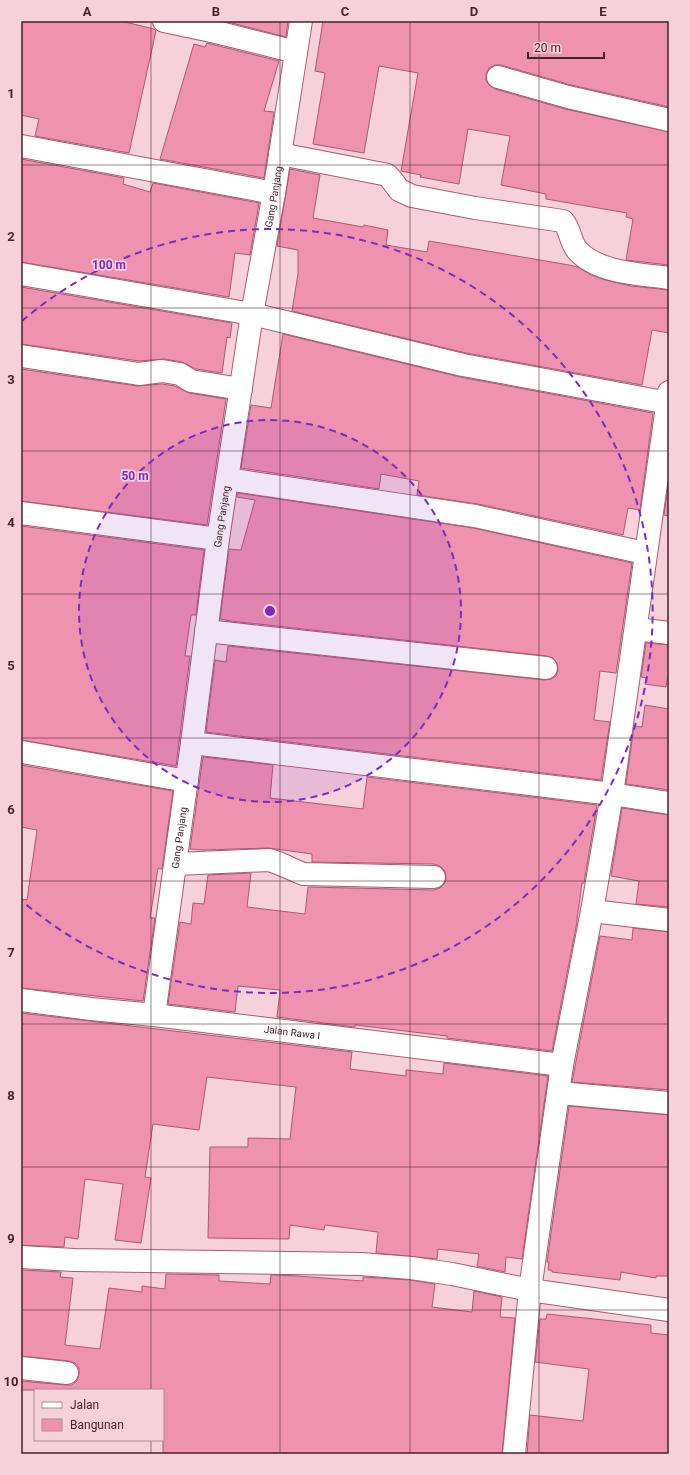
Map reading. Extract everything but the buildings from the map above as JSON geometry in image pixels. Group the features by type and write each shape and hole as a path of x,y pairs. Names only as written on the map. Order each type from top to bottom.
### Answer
{"street":[{"path":"164,21 296,52"},
{"name":"Gang Panjang","path":"154,1015 176,864 218,539 252,314 274,193 301,21"},
{"path":"498,77 568,98 669,120"},
{"path":"21,146 274,193"},
{"path":"280,154 387,175 399,190 412,196 475,208 563,221 570,229 576,250 584,257 606,268 669,278"},
{"path":"21,274 252,314 463,365 668,399 612,794 592,911 562,1065 530,1290 514,1454"},
{"path":"21,356 139,374 162,371 180,374 191,381 241,389"},
{"path":"227,479 475,516 646,553"},
{"path":"21,513 218,539"},
{"path":"636,628 669,633"},
{"path":"206,631 546,668"},
{"path":"192,743 612,794 669,803"},
{"path":"22,752 187,781"},
{"path":"176,864 269,860 277,862 292,871 304,874 434,877"},
{"path":"592,911 669,920"},
{"name":"Jalan Rawa I","path":"21,1000 562,1065"},
{"path":"559,1094 669,1103"},
{"path":"21,1257 74,1260 360,1264 411,1268 452,1274 530,1290 669,1310"},
{"path":"21,1368 67,1373"}]}
